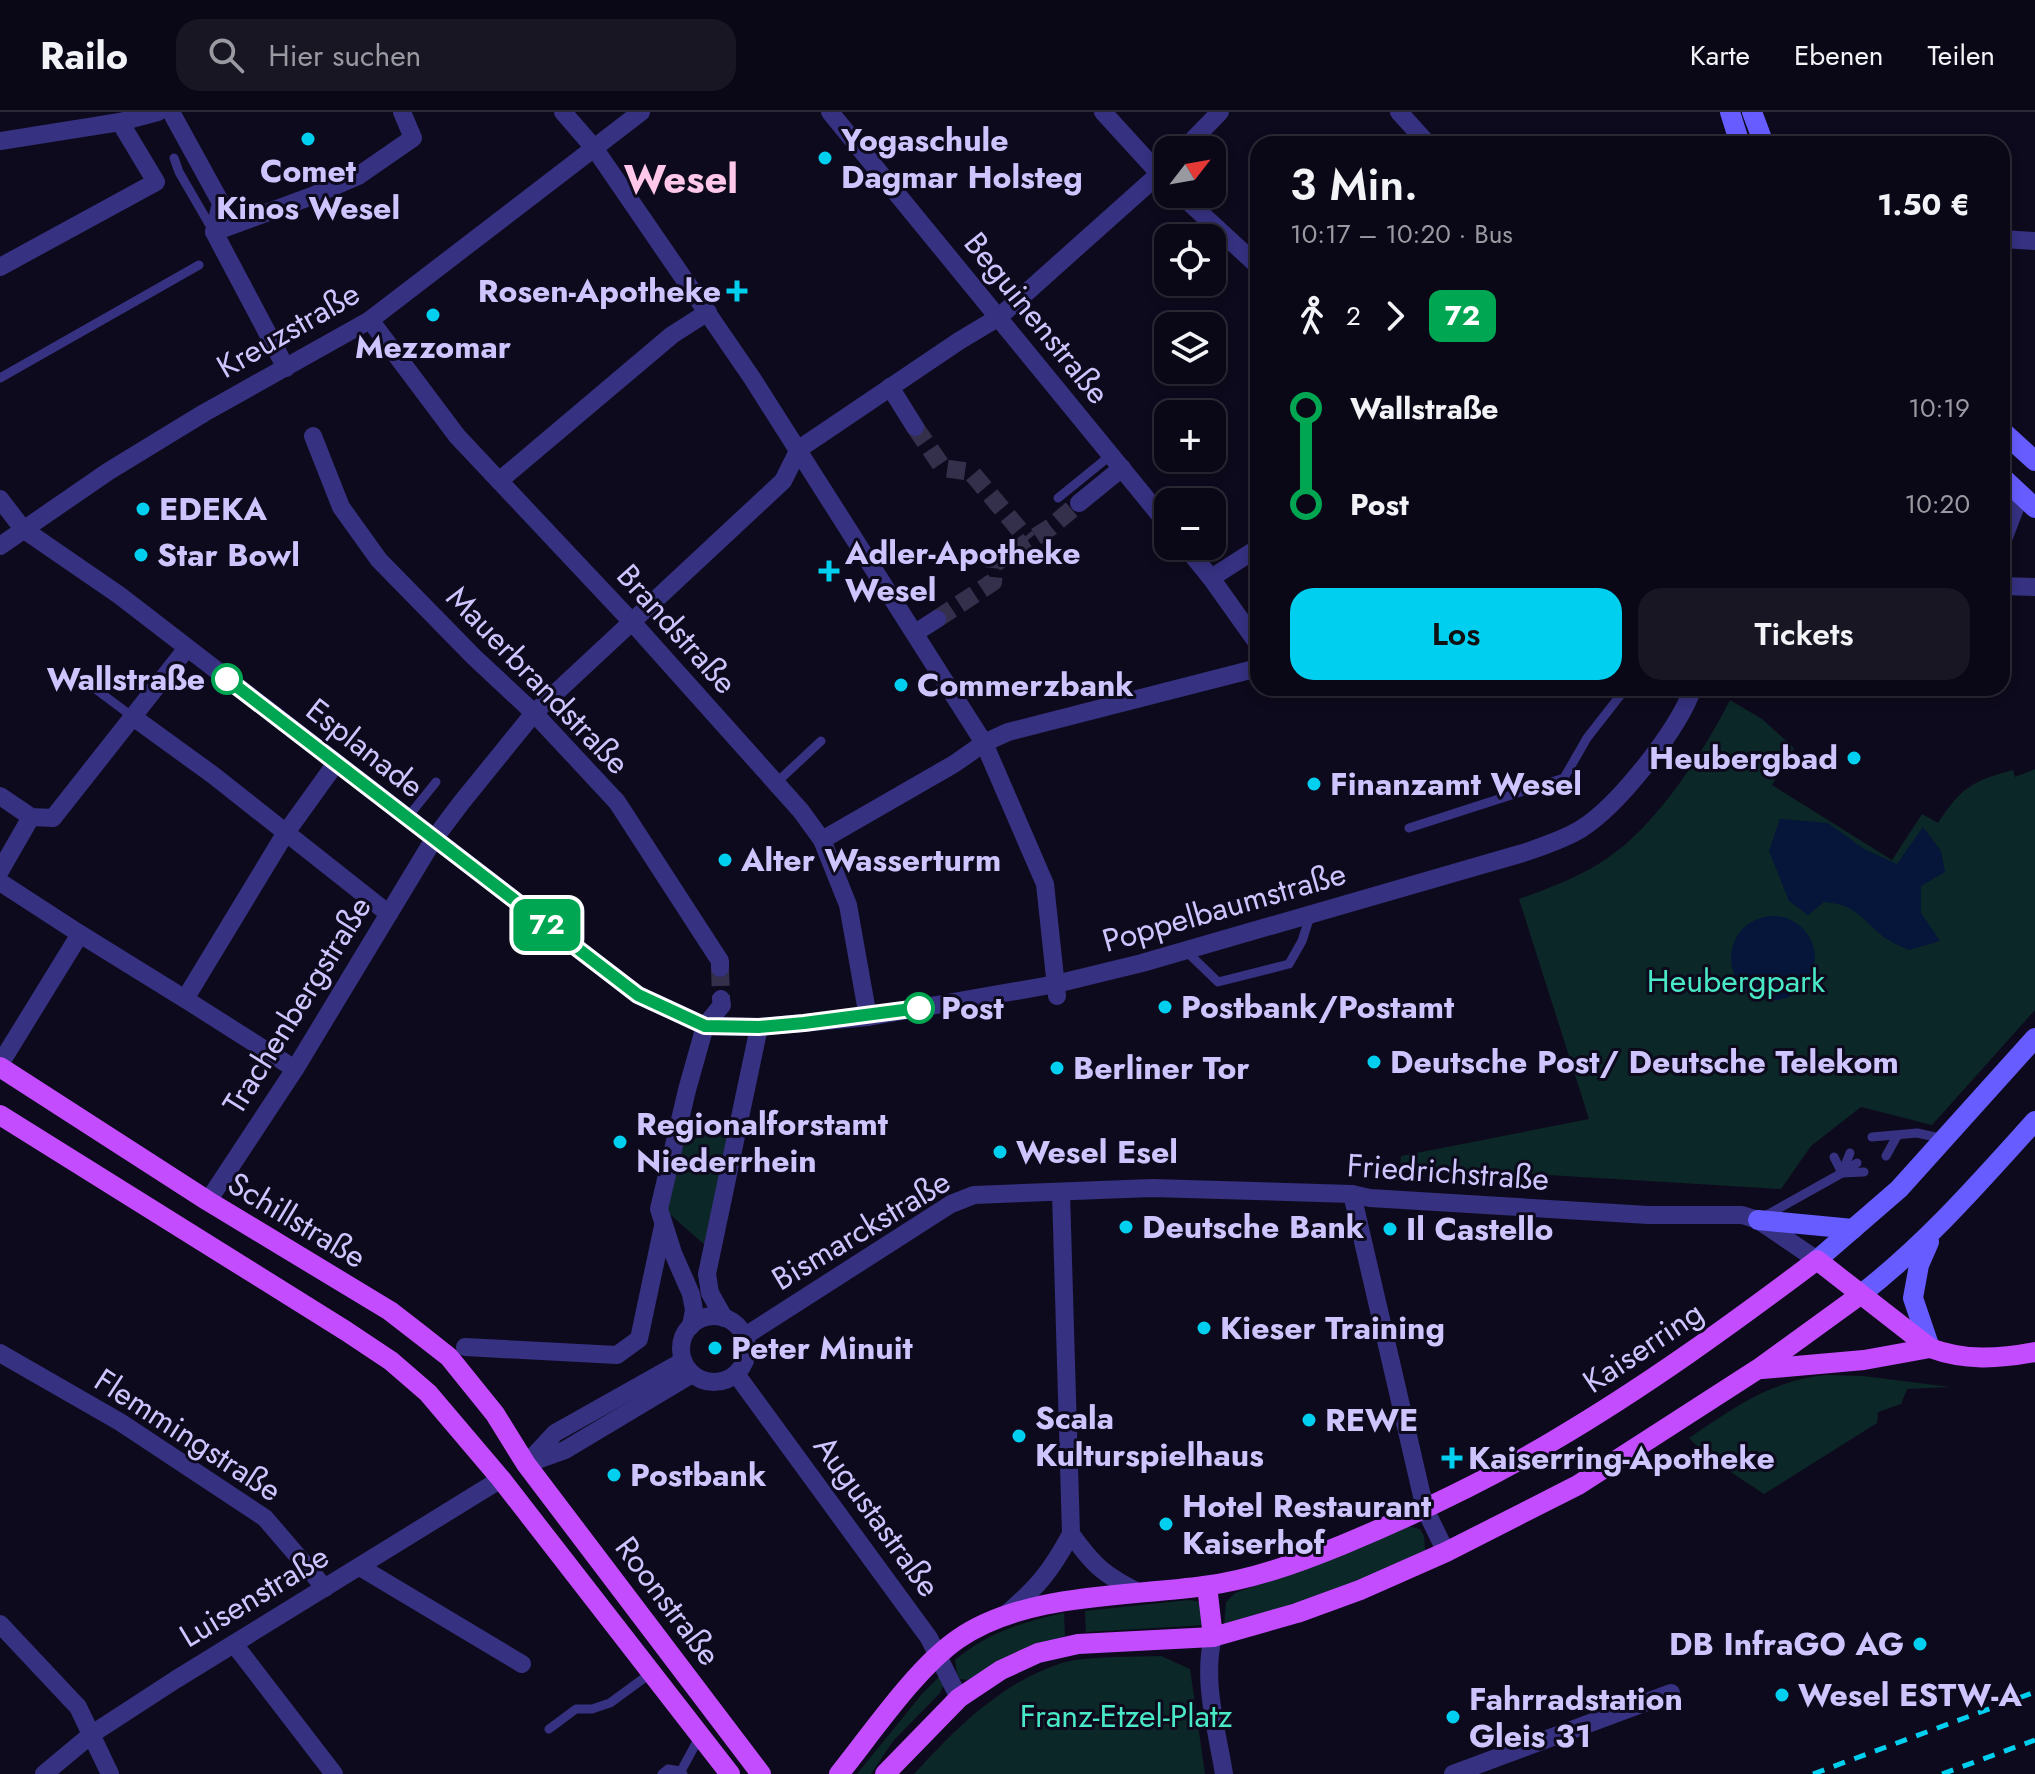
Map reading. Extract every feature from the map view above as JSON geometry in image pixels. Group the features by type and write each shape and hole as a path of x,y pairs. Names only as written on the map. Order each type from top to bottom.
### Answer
{"main road":[{"path":"1730,112 1738,136"},
{"path":"1752,112 1761,136"},
{"path":"2010,438 2035,461"},
{"path":"2010,485 2028,502"},
{"name":"Kaiserring","path":"839,1774 939,1654 979,1626 1005,1615 1073,1601 1207,1586 1279,1569 1425,1509 1552,1442 1737,1320 1817,1260 1899,1189 2035,1038"},
{"name":"Schillstraße","path":"0,1066 208,1201 390,1311 440,1349 495,1414 526,1464"},
{"path":"0,1115 391,1361 428,1393 501,1479 730,1774"},
{"path":"885,1774 959,1698 1001,1670 1038,1653 1078,1644 1213,1637 1297,1613 1360,1590 1446,1552 1578,1485 1758,1369 1900,1264 1933,1233 2035,1121"},
{"path":"1758,1220 1853,1229"},
{"path":"1930,1348 1913,1298 1919,1265 1933,1233"},
{"path":"1817,1260 1930,1348 1968,1358 2035,1352"},
{"path":"1758,1369 1864,1360 1930,1348"},
{"path":"501,1479 526,1464"},
{"name":"Roonstraße","path":"526,1464 761,1774"},
{"path":"1207,1586 1213,1637"}],"street":[{"path":"0,141 120,122 158,112"},
{"path":"171,112 221,203 214,232 286,368"},
{"path":"214,232 358,176 413,138 402,112"},
{"path":"563,112 595,149 708,312 799,449 984,743 1045,884 1057,990 868,1017 759,1027 705,1026"},
{"name":"Kreuzstraße","path":"0,546 109,471 204,413 370,320 641,112"},
{"name":"Beguinenstraße","path":"830,112 1154,508"},
{"path":"1103,112 1154,164"},
{"path":"1197,136 1220,112"},
{"path":"1399,112 1421,136"},
{"path":"0,267 156,182 120,122"},
{"path":"799,449 999,317 1154,184"},
{"path":"1195,208 1250,259"},
{"path":"2010,239 2035,241"},
{"path":"499,481 672,335 708,312"},
{"name":"Brandstraße","path":"370,320 463,431 499,481 632,622 776,783 822,840 848,905 868,1017"},
{"path":"890,387 915,427"},
{"name":"Mauerbrandstraße","path":"313,436 341,507 379,560 534,713 617,802 720,961 720,968"},
{"name":"Trachenbergstraße","path":"208,1201 295,1069 434,839 534,713 783,481 799,449"},
{"path":"1079,503 1116,461"},
{"name":"Esplanade","path":"0,499 23,529 119,595 638,995 705,1026"},
{"path":"2010,530 2028,502"},
{"path":"1211,578 1250,553"},
{"path":"1196,560 1250,633"},
{"path":"2010,586 2035,587"},
{"path":"915,633 937,619"},
{"path":"0,796 31,817 53,818 187,648"},
{"path":"822,840 954,764 984,743 1008,732 1250,670"},
{"name":"Poppelbaumstraße","path":"1057,990 1183,949 1407,887 1562,839 1584,827 1608,806 1673,727 1689,696"},
{"path":"133,717 213,775 389,914"},
{"path":"185,999 285,834 336,763"},
{"path":"0,871 31,817"},
{"path":"0,882 295,1069"},
{"path":"0,1066 80,934"},
{"path":"691,1326 694,1310 691,1294 673,1253 659,1209 705,1026 722,1005 721,999"},
{"path":"724,1318 710,1293 707,1274 759,1027"},
{"name":"Friedrichstraße","path":"1061,1192 1152,1188 1352,1194 1370,1198 1648,1215 1726,1213 1758,1220 1817,1260"},
{"path":"1005,1615 1038,1588 1071,1534 1061,1192"},
{"name":"Bismarckstraße","path":"745,1336 951,1204 974,1195 1061,1192"},
{"path":"1352,1194 1425,1509 1446,1552"},
{"path":"465,1347 617,1355 639,1339 664,1224"},
{"path":"713,1315 724,1318 733,1322 745,1336 747,1357 736,1374 719,1382 709,1382 688,1368 681,1347 684,1335 691,1326 713,1315"},
{"name":"Flemmingstraße","path":"0,1353 120,1422 265,1518 325,1588"},
{"path":"526,1464 555,1433 688,1368"},
{"name":"Augustastraße","path":"736,1374 939,1654 959,1698"},
{"name":"Luisenstraße","path":"44,1774 92,1734 501,1479"},
{"path":"1071,1534 1092,1562 1110,1578 1140,1593"},
{"path":"360,1567 522,1664"},
{"path":"0,1624 78,1707 110,1774"},
{"path":"1213,1637 1208,1658 1209,1676 1224,1774"},
{"path":"234,1644 334,1774"},
{"path":"1453,1774 1671,1693"}],"lane":[{"path":"174,158 214,232"},
{"path":"0,378 199,265"},
{"path":"1058,498 1116,461"},
{"path":"78,676 133,717"},
{"path":"1409,828 1564,778 1587,738 1620,696"},
{"path":"776,783 821,741"},
{"path":"407,818 436,782"},
{"path":"1183,949 1218,982 1289,964 1302,941 1311,913"},
{"path":"1872,1137 1917,1133 1945,1139"},
{"path":"1879,1146 1897,1136"},
{"path":"1886,1156 1897,1136"},
{"path":"1842,1173 1850,1153"},
{"path":"1834,1157 1842,1173"},
{"path":"1758,1220 1857,1163"},
{"path":"1842,1173 1864,1172"},
{"path":"549,1729 576,1709 592,1709 610,1703 651,1673"},
{"path":"662,1774 668,1769 682,1772 700,1736"}],"green space":[{"name":"Heubergpark","path":"1730,700 1762,719 1794,748 1772,785 1892,860 1922,814 1938,823 1969,787 2013,770 2015,777 2035,769 2035,1010 1932,1125 1861,1107 1811,1146 1781,1189 1400,1166 1401,1156 1589,1119 1519,899 1588,870 1627,843 1678,786"},
{"path":"686,1117 721,1125 729,1135 705,1245 665,1210"},
{"path":"1826,1375 1863,1376 1950,1387 1907,1389 1901,1404 1878,1412 1877,1423 1764,1494 1708,1457 1689,1438 1770,1389"},
{"path":"1406,1526 1420,1529 1425,1551 1347,1589 1224,1624 1226,1602 1235,1593 1309,1567"},
{"path":"1189,1600 1201,1602 1205,1625 1086,1632 1085,1611"},
{"path":"1064,1613 1065,1636 1043,1643 968,1680 960,1679 955,1660 967,1650 1020,1624"},
{"name":"Franz-Etzel-Platz","path":"1161,1656 1190,1669 1205,1774 914,1774 981,1709 1040,1671 1084,1659"},
{"path":"943,1673 944,1684 940,1693 893,1741 871,1774 857,1774 922,1694"}],"water":[{"path":"1780,819 1828,823 1864,849 1897,864 1923,827 1941,851 1945,872 1921,886 1921,913 1940,941 1909,950 1887,939 1842,905 1824,902 1808,915 1789,901 1769,851"},
{"path":"1773,916 1789,919 1803,928 1812,942 1815,958 1812,974 1803,988 1789,997 1773,1000 1757,997 1743,988 1734,974 1731,958 1734,942 1743,928 1757,919"}],"tunnel":[{"path":"915,427 943,468 971,472 1028,540"},
{"path":"937,619 993,582 995,563 1051,527 1079,503"},
{"path":"720,968 721,999"}],"railway":[{"path":"1813,1774 2035,1692"},
{"path":"1942,1774 2035,1740"}],"bus line":[{"name":"72","path":"227,679 638,995 705,1026 759,1027 868,1017 919,1008"}],"place":[{"name":"Comet Kinos Wesel","path":"308,139"},
{"name":"Yogaschule Dagmar Holsteg","path":"825,158"},
{"name":"Rosen-Apotheke","path":"737,291"},
{"name":"Mezzomar","path":"433,315"},
{"name":"EDEKA","path":"143,509"},
{"name":"Star Bowl","path":"141,555"},
{"name":"Adler-Apotheke Wesel","path":"829,571"},
{"name":"Wallstraße","path":"227,679"},
{"name":"Commerzbank","path":"901,685"},
{"name":"Heubergbad","path":"1854,758"},
{"name":"Finanzamt Wesel","path":"1314,784"},
{"name":"Alter Wasserturm","path":"725,860"},
{"name":"Postbank/Postamt","path":"1165,1007"},
{"name":"Post","path":"919,1008"},
{"name":"Deutsche Post/ Deutsche Telekom","path":"1374,1062"},
{"name":"Berliner Tor","path":"1057,1068"},
{"name":"Regionalforstamt Niederrhein","path":"620,1142"},
{"name":"Wesel Esel","path":"1000,1152"},
{"name":"Deutsche Bank","path":"1126,1227"},
{"name":"Il Castello","path":"1390,1229"},
{"name":"Kieser Training","path":"1204,1328"},
{"name":"Peter Minuit","path":"715,1348"},
{"name":"REWE","path":"1309,1420"},
{"name":"Scala Kulturspielhaus","path":"1019,1436"},
{"name":"Kaiserring-Apotheke","path":"1452,1458"},
{"name":"Postbank","path":"614,1475"},
{"name":"Hotel Restaurant Kaiserhof","path":"1166,1524"},
{"name":"DB InfraGO AG","path":"1920,1644"},
{"name":"Wesel ESTW-A","path":"1782,1695"},
{"name":"Fahrradstation Gleis 31","path":"1453,1717"}],"district":[{"name":"Wesel","path":"681,179"}]}
